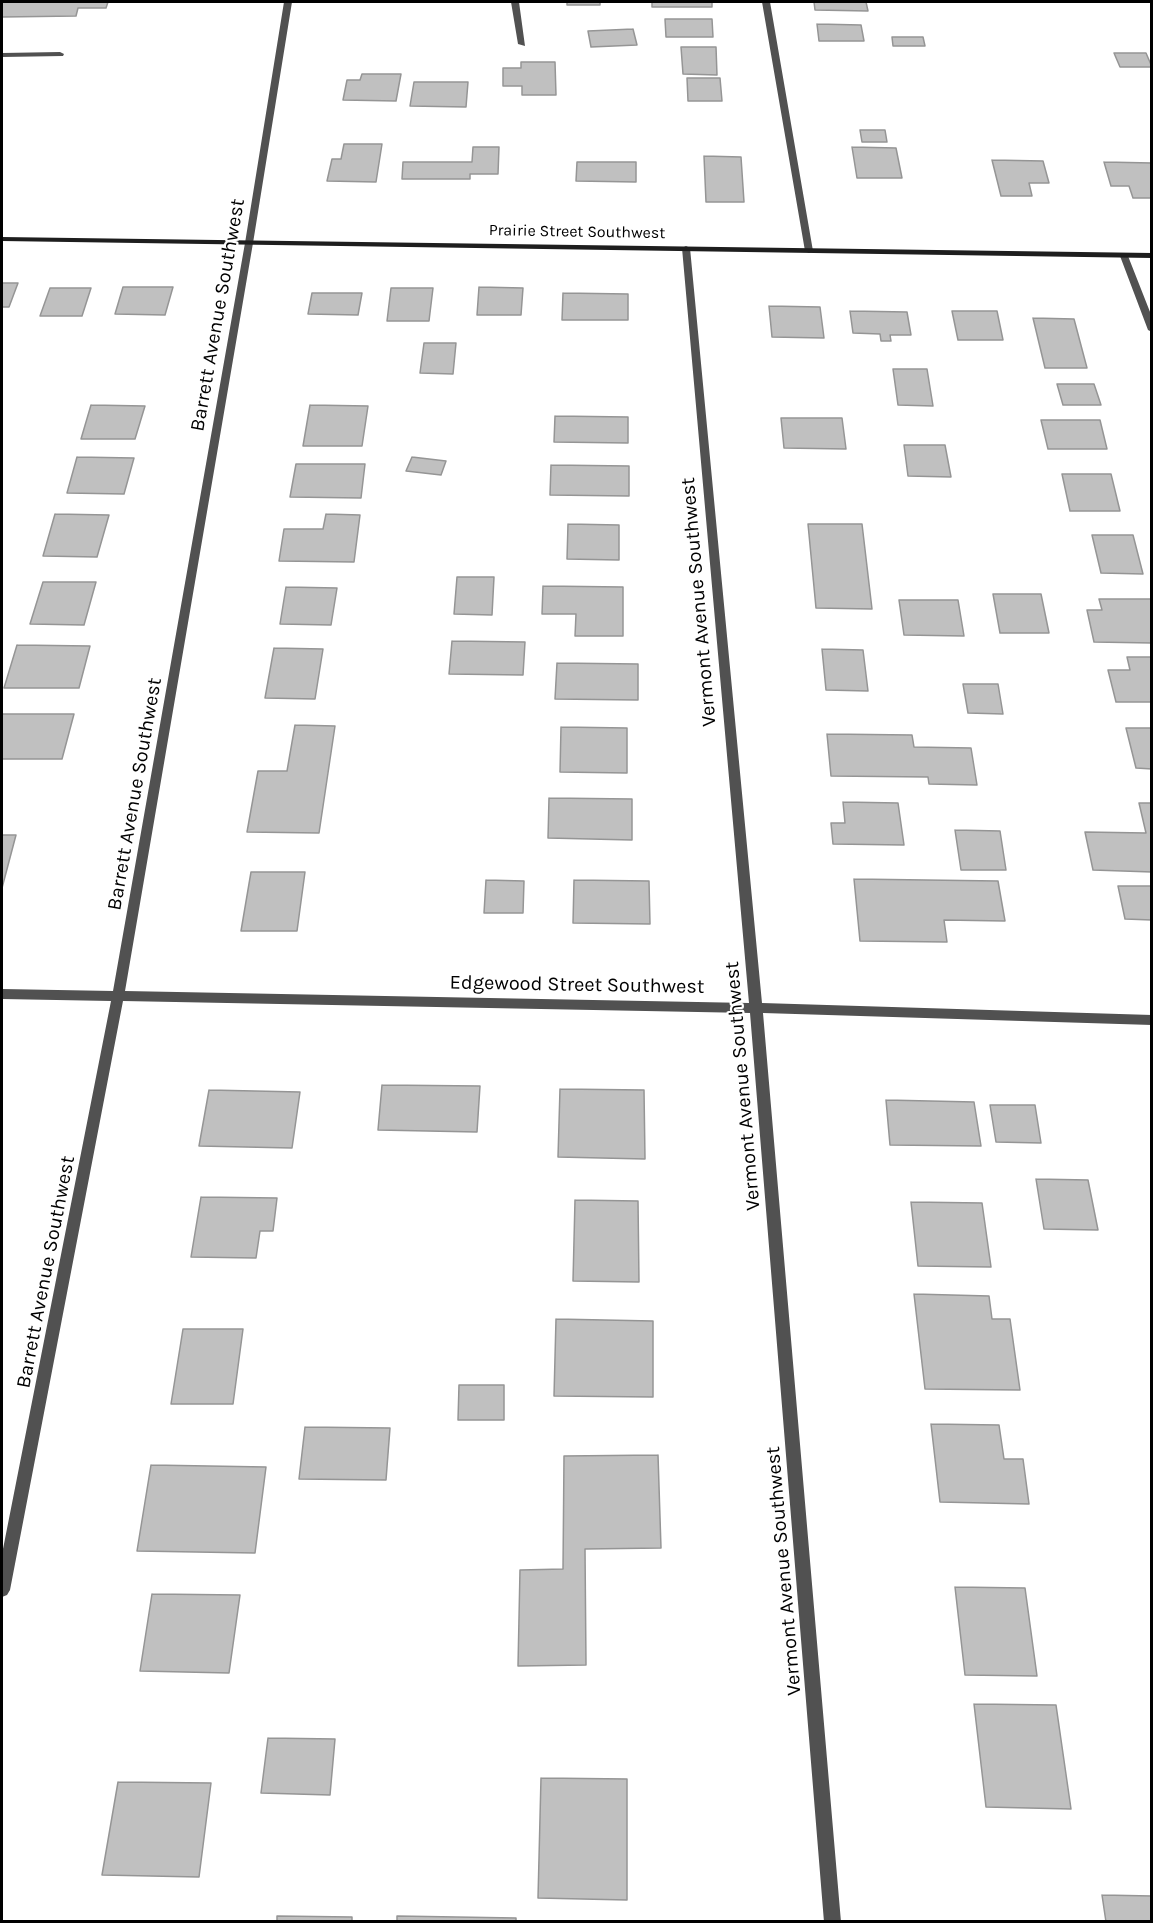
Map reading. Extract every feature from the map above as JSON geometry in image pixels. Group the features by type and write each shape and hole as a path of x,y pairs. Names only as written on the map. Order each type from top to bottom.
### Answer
{"street":[{"name":"Barrett Avenue Southwest","path":"2,1590 118,996 249,243 288,2"},
{"path":"515,2 522,44"},
{"path":"766,2 809,251"},
{"path":"2,55 60,54"},
{"name":"Prairie Street Southwest","path":"2,239 1152,256"},
{"name":"Vermont Avenue Southwest","path":"687,248 756,1008 833,1922"},
{"path":"1124,256 1152,330"},
{"name":"Edgewood Street Southwest","path":"2,994 756,1008 1152,1020"}],"building":[{"path":"2,2 108,2 106,8 78,8 76,16 2,17"},
{"path":"567,2 600,2 600,5 567,5"},
{"path":"652,2 712,2 712,7 652,7"},
{"path":"814,2 866,2 868,11 815,10"},
{"path":"665,19 712,19 713,37 666,37"},
{"path":"817,24 861,25 864,41 819,41"},
{"path":"633,29 637,45 591,47 588,31"},
{"path":"892,37 923,37 925,46 893,46"},
{"path":"681,47 716,47 717,75 683,74"},
{"path":"1114,53 1146,53 1152,67 1120,67"},
{"path":"521,62 555,62 556,95 522,95 522,86 503,86 503,68 521,68"},
{"path":"362,74 401,74 396,101 343,100 347,80 360,80"},
{"path":"687,78 720,78 722,101 688,101"},
{"path":"414,82 468,82 466,107 410,106"},
{"path":"860,130 885,130 887,142 862,142"},
{"path":"344,144 382,144 376,182 327,181 332,159 341,159"},
{"path":"473,147 499,147 498,174 470,174 470,179 402,179 403,162 472,162"},
{"path":"852,147 896,148 902,178 857,178"},
{"path":"704,156 741,157 744,202 706,202"},
{"path":"992,160 1043,161 1049,183 1029,183 1032,196 1001,196"},
{"path":"577,162 636,162 636,182 576,181"},
{"path":"1104,162 1152,163 1152,198 1133,198 1129,186 1111,186"},
{"path":"2,283 18,283 9,307 2,307"},
{"path":"123,287 173,287 165,315 115,314"},
{"path":"479,287 523,288 521,315 477,315"},
{"path":"50,288 91,288 82,316 40,316"},
{"path":"391,288 433,288 429,321 387,321"},
{"path":"312,293 362,293 358,315 308,314"},
{"path":"563,293 628,294 628,320 562,320"},
{"path":"769,306 820,307 824,338 772,337"},
{"path":"850,311 907,312 911,335 890,335 891,341 881,341 880,334 853,333"},
{"path":"952,311 997,311 1003,340 958,340"},
{"path":"1033,318 1074,319 1087,368 1045,368"},
{"path":"424,343 456,343 453,374 420,373"},
{"path":"893,369 927,369 933,406 898,405"},
{"path":"1057,384 1094,384 1101,405 1063,405"},
{"path":"91,405 145,406 135,439 81,439"},
{"path":"310,405 368,406 362,446 303,446"},
{"path":"555,416 628,417 628,443 554,442"},
{"path":"781,418 842,418 846,449 784,448"},
{"path":"1041,420 1100,420 1107,449 1048,449"},
{"path":"904,445 945,445 951,477 908,476"},
{"path":"77,457 134,458 124,494 67,493"},
{"path":"412,457 446,461 441,475 406,471"},
{"path":"296,464 365,464 361,498 290,497"},
{"path":"551,465 629,466 629,496 550,495"},
{"path":"1062,474 1111,474 1120,511 1070,511"},
{"path":"55,514 109,515 97,557 43,556"},
{"path":"326,514 360,515 354,562 279,561 284,529 323,529"},
{"path":"568,524 619,525 619,560 567,559"},
{"path":"808,524 862,524 872,609 816,608"},
{"path":"1092,535 1133,535 1143,574 1101,573"},
{"path":"457,577 494,577 492,615 454,614"},
{"path":"43,582 96,582 84,625 30,624"},
{"path":"543,586 623,587 623,636 575,636 576,614 542,614"},
{"path":"286,587 337,588 331,625 280,624"},
{"path":"993,594 1041,594 1049,633 1000,633"},
{"path":"1099,599 1152,599 1152,643 1094,642 1087,610 1102,610"},
{"path":"899,600 958,600 964,636 904,635"},
{"path":"452,641 525,642 523,675 449,674"},
{"path":"17,645 90,646 79,688 4,688"},
{"path":"274,648 323,649 315,699 265,698"},
{"path":"822,649 863,650 868,691 826,690"},
{"path":"1127,657 1152,657 1152,702 1116,702 1108,670 1130,670"},
{"path":"557,663 638,664 638,700 555,699"},
{"path":"963,684 998,684 1003,714 968,713"},
{"path":"2,714 74,714 62,759 2,759"},
{"path":"295,725 335,726 319,833 247,832 258,771 287,771"},
{"path":"561,727 627,728 627,773 560,772"},
{"path":"1126,728 1152,728 1152,769 1136,768"},
{"path":"827,734 912,735 914,747 971,748 977,785 929,784 928,777 831,776"},
{"path":"549,798 632,799 632,840 548,838"},
{"path":"843,802 898,803 904,845 833,844 831,823 845,823"},
{"path":"1139,803 1152,803 1152,872 1093,870 1085,832 1146,833"},
{"path":"955,830 1000,831 1006,870 961,870"},
{"path":"2,835 16,835 2,888"},
{"path":"251,872 305,872 297,931 241,931"},
{"path":"854,879 998,881 1005,921 944,920 947,942 860,941"},
{"path":"486,880 524,881 523,913 484,913"},
{"path":"574,880 649,881 650,924 573,923"},
{"path":"1118,886 1152,886 1152,920 1125,919"},
{"path":"382,1085 480,1086 477,1132 378,1130"},
{"path":"560,1089 644,1090 645,1159 558,1157"},
{"path":"209,1090 300,1092 292,1148 199,1146"},
{"path":"886,1100 974,1102 981,1146 890,1145"},
{"path":"990,1105 1035,1105 1041,1143 996,1142"},
{"path":"1036,1179 1088,1180 1098,1230 1044,1229"},
{"path":"201,1197 277,1198 273,1231 260,1231 256,1258 191,1257"},
{"path":"575,1200 638,1201 639,1282 573,1281"},
{"path":"911,1202 982,1203 991,1267 918,1266"},
{"path":"914,1294 989,1296 992,1319 1010,1319 1020,1390 925,1389"},
{"path":"556,1319 653,1321 653,1397 554,1396"},
{"path":"183,1329 243,1329 233,1404 171,1404"},
{"path":"459,1385 504,1385 504,1420 458,1420"},
{"path":"931,1424 999,1425 1004,1459 1023,1459 1029,1504 940,1502"},
{"path":"305,1427 390,1428 386,1480 299,1479"},
{"path":"658,1455 661,1548 585,1549 586,1665 518,1666 520,1570 563,1569 564,1456"},
{"path":"151,1465 266,1467 255,1553 137,1551"},
{"path":"955,1587 1025,1588 1037,1676 965,1675"},
{"path":"152,1594 240,1595 229,1673 140,1671"},
{"path":"974,1704 1056,1705 1071,1809 986,1807"},
{"path":"268,1738 335,1739 330,1795 261,1793"},
{"path":"541,1778 627,1779 627,1900 538,1898"},
{"path":"118,1782 211,1783 199,1877 102,1875"},
{"path":"1102,1895 1152,1896 1152,1922 1106,1922"},
{"path":"277,1916 352,1917 352,1922 277,1922"},
{"path":"397,1916 516,1918 516,1922 397,1922"}]}
